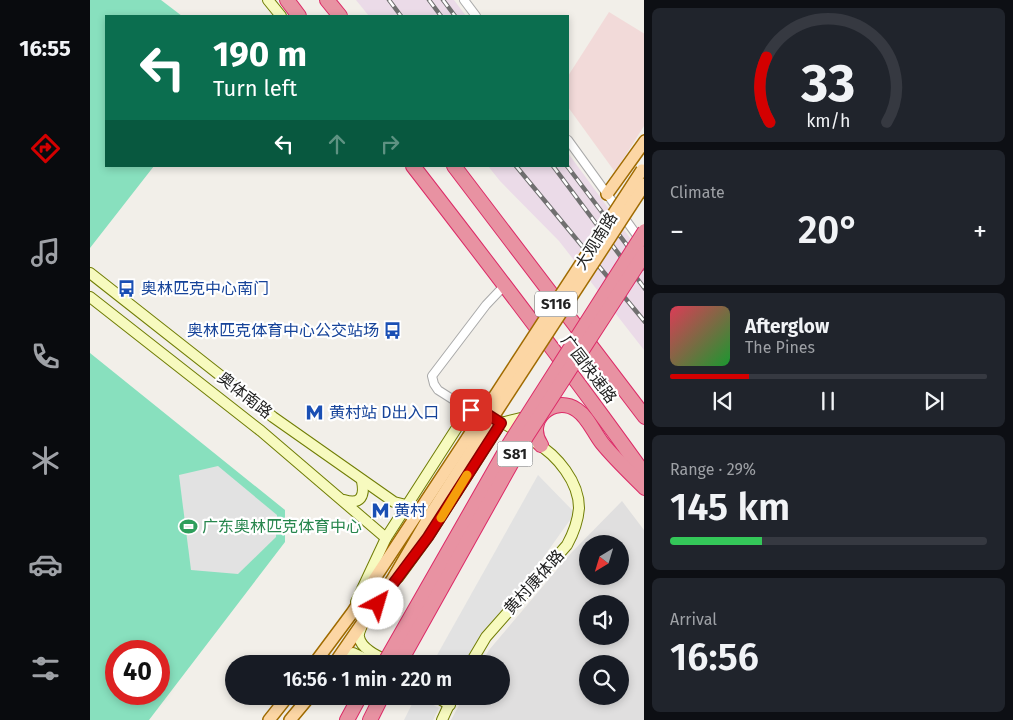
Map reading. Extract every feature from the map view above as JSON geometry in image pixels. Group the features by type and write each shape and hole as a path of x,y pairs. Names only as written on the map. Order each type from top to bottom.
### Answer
{"highway":[{"path":"287,0 298,15"},
{"path":"327,0 339,15"},
{"name":"广园快速路","path":"414,167 505,285 644,475"},
{"name":"广园快速路","path":"455,167 644,417"},
{"name":"S81","path":"389,655 538,396 644,231"},
{"name":"S81","path":"404,655 498,484 644,253"},
{"path":"411,655 511,464 540,415 552,407 560,406 576,409 609,451 644,488"},
{"path":"540,415 534,430 537,440 541,445"},
{"path":"382,655 495,468"},
{"path":"347,720 355,705"},
{"path":"354,720 362,705"},
{"path":"370,720 378,705"},
{"path":"378,720 386,705"}],"main road":[{"path":"607,194 644,141"},
{"name":"大观南路","path":"340,655 392,580 472,440 643,168"},
{"name":"大观南路","path":"321,655 472,440 644,184"},
{"path":"269,720 281,705"},
{"path":"290,720 302,705"}],"street":[{"path":"268,0 280,15"},
{"path":"464,0 475,15"},
{"path":"569,141 644,244"},
{"name":"奥体南路","path":"90,273 273,417 362,481 394,502 406,505"},
{"path":"352,613 386,538 460,422 471,410 438,390 432,376 486,305 505,285"},
{"name":"奥体南路","path":"90,297 261,431 386,538"},
{"name":"黄村康体路","path":"471,410 487,414 541,445 557,459 573,484 577,494 578,508 572,534 558,555 486,637 475,655"},
{"path":"377,655 361,642 359,633 366,618 390,590 428,537 501,423 540,415"},
{"path":"343,500 357,502 362,493 362,481"},
{"path":"442,720 448,705"}],"shaded area":[{"path":"356,0 454,0 465,15 368,15"},
{"path":"609,12 644,33 644,126 615,172 569,108 569,74"},
{"path":"569,154 644,257 644,350 559,241 500,181 489,167 569,167"},
{"path":"218,466 277,515 276,537 238,574 191,570 179,475"},
{"path":"538,475 575,513 473,655 437,655"},
{"path":"622,501 644,530 644,720 451,720 459,705 510,705 510,655 486,655 579,545 579,585 629,585 629,535 589,535"},
{"path":"412,705 433,705 439,708 433,720 404,720"}],"green space":[{"path":"90,0 161,0 181,15 105,15 105,167 153,167 90,248"},
{"name":"广东奥林匹克体育中心","path":"90,353 285,510 285,542 170,693 170,640 105,640 105,705 160,705 149,720 90,720"}],"railway":[{"path":"389,0 400,15"},
{"path":"429,0 440,15"},
{"path":"443,0 454,15"},
{"path":"517,167 644,321"},
{"path":"554,167 644,288"},
{"path":"568,167 644,268"}],"slow traffic":[{"path":"441,518 467,475"}],"place":[{"name":"奥林匹克中心南门","path":"127,288"},
{"name":"奥林匹克体育中心公交站场","path":"393,330"},
{"name":"黄村站 D出入口","path":"315,412"},
{"name":"黄村","path":"380,510"},
{"name":"广东奥林匹克体育中心","path":"188,526"}],"route":[{"path":"378,604 428,537 485,445 501,423 487,414 471,410"}]}
